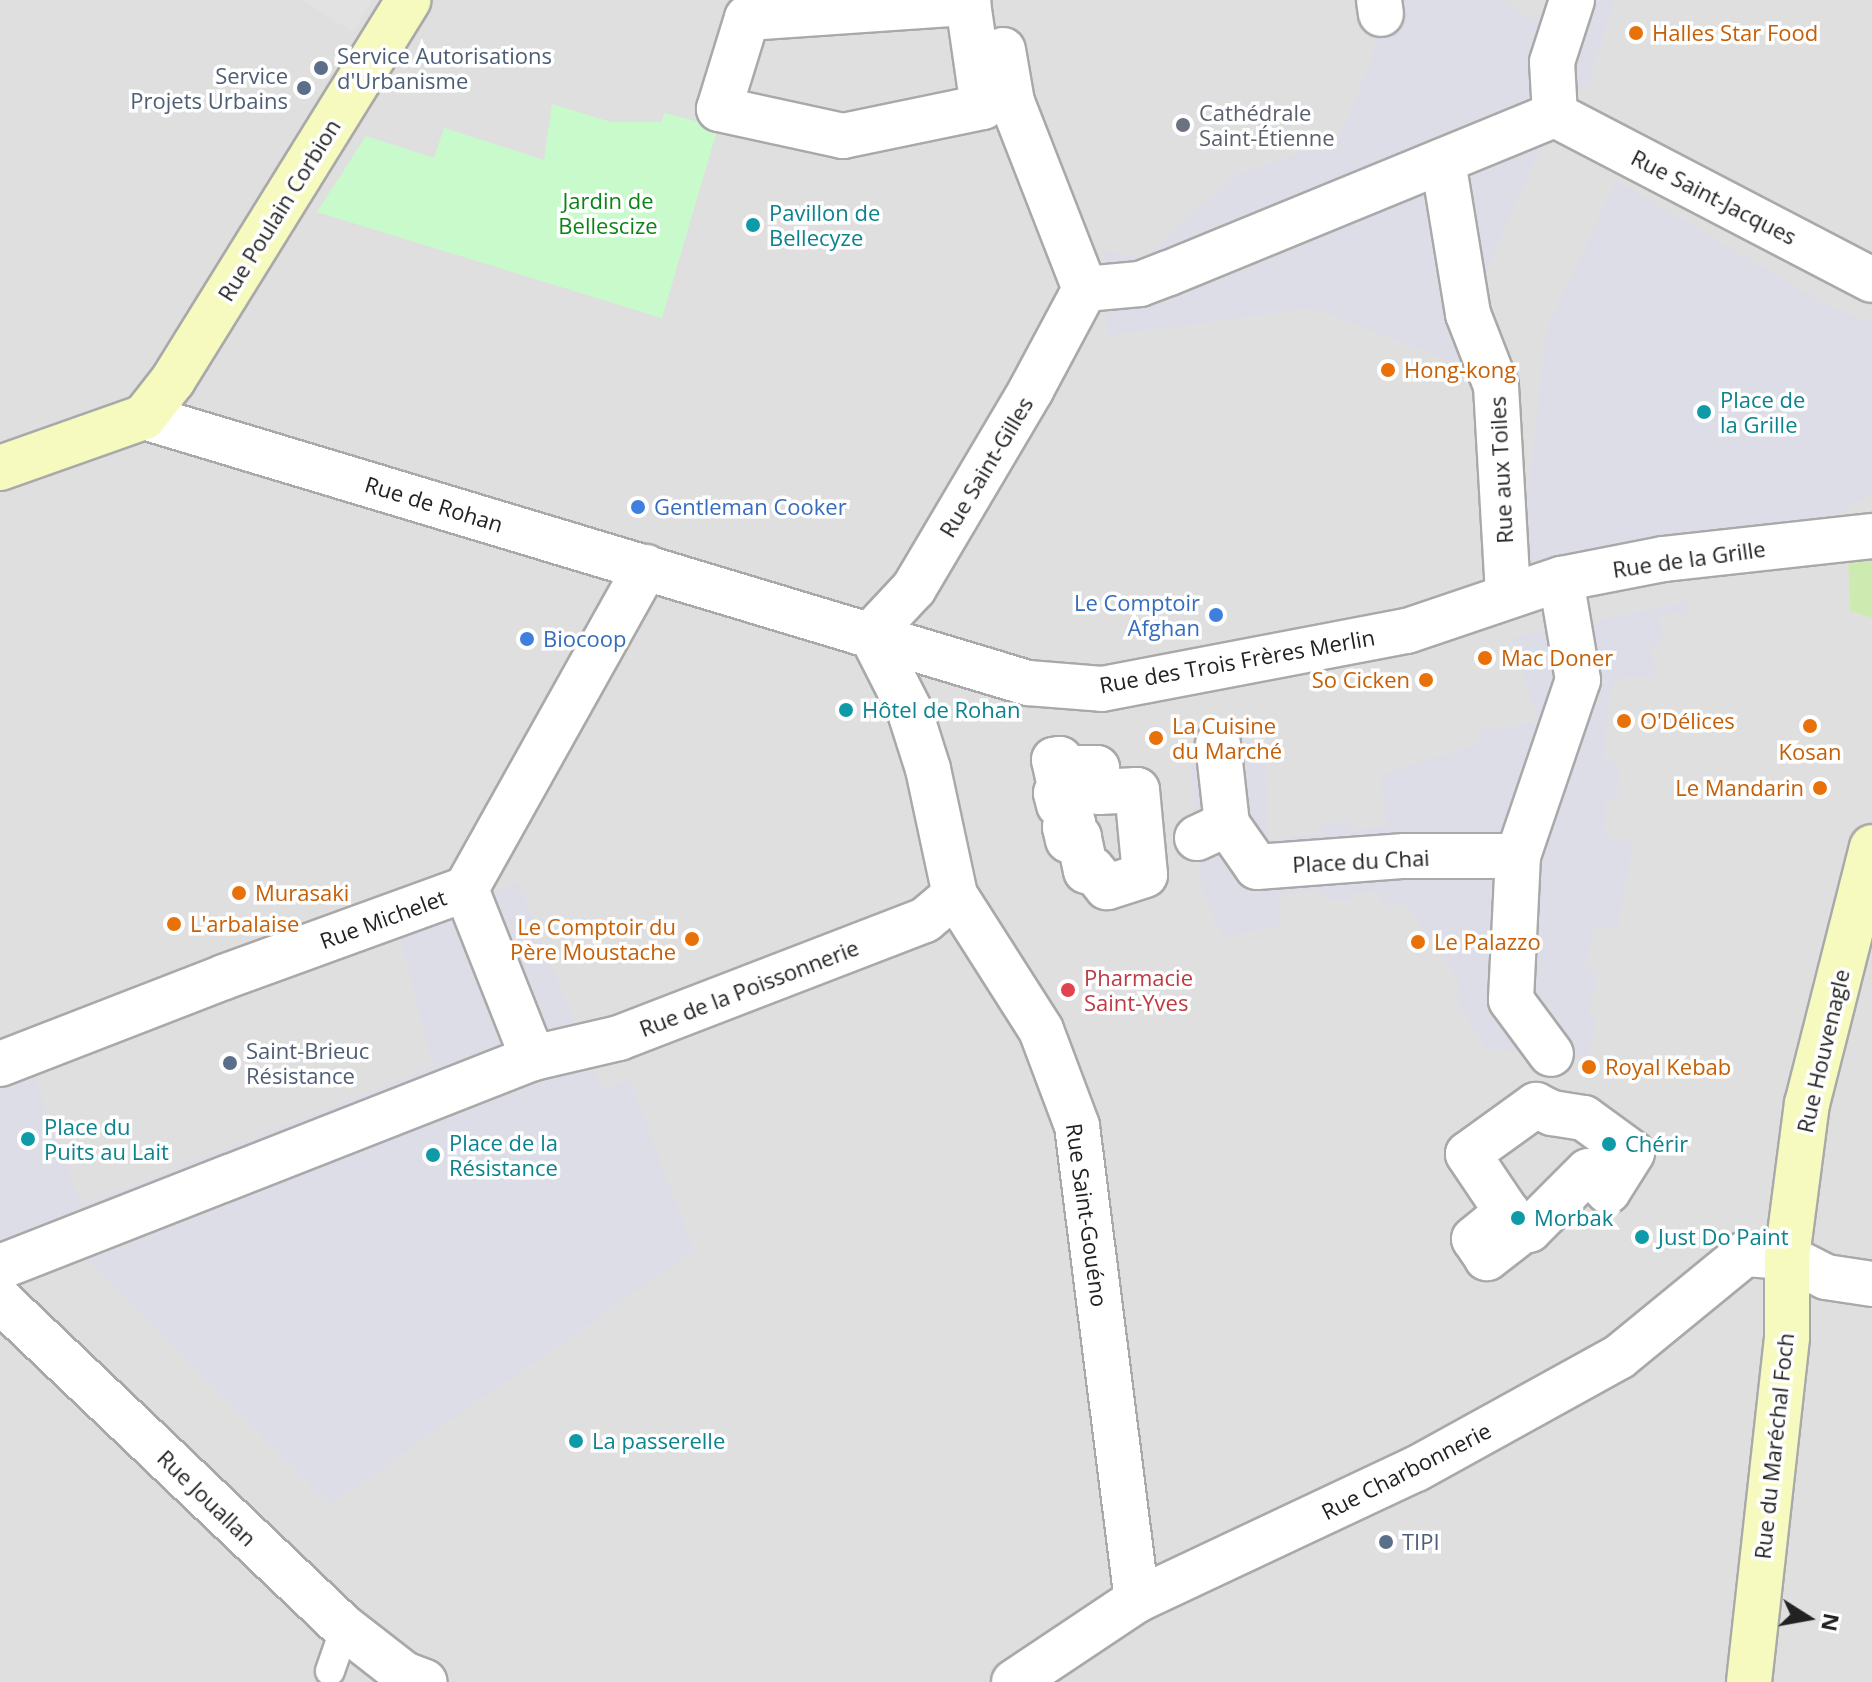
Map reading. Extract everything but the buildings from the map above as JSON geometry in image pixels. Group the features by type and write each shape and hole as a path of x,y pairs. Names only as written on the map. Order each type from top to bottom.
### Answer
{"street":[{"name":"Rue Poulain Corbion","path":"144,417 173,380 409,0"},
{"path":"995,0 1012,102 1085,289 1140,284 1555,115 1552,62 1572,0"},
{"path":"968,3 983,107 843,136 719,109 747,18 968,3"},
{"name":"Rue Saint-Jacques","path":"1555,115 1872,280"},
{"name":"Rue aux Toiles","path":"1443,161 1468,314 1496,386 1508,595"},
{"name":"Rue Saint-Gilles","path":"871,634 914,588 1031,390 1085,289"},
{"path":"0,468 144,417"},
{"name":"Rue de Rohan","path":"144,417 871,634"},
{"name":"Rue de la Grille","path":"1508,595 1561,579 1664,559 1872,536"},
{"name":"Rue Michelet","path":"0,1064 224,977 466,889 646,567"},
{"path":"1551,1054 1511,1000 1518,856 1578,680 1561,579"},
{"name":"Rue des Trois Frères Merlin","path":"871,634 1028,683 1102,689 1407,631 1508,595"},
{"name":"Rue Saint-Gouéno","path":"871,634 909,709 928,769 955,895 1041,1030 1077,1126 1137,1600"},
{"name":"Place du Chai","path":"1218,744 1212,831 1257,867 1405,856 1518,856"},
{"name":"Rue Houvenagle","path":"1766,1255 1872,847"},
{"path":"0,1267 533,1058 466,889"},
{"name":"Rue de la Poissonnerie","path":"533,1058 634,1032 925,920 955,895"},
{"path":"1766,1255 1826,1277 1872,1284"},
{"name":"Rue Charbonnerie","path":"1014,1682 1137,1600 1416,1469 1619,1357 1766,1255"},
{"name":"Rue du Maréchal Foch","path":"1749,1682 1787,1337 1766,1255"},
{"name":"Rue Jouallan","path":"0,1300 345,1628 404,1674 425,1682"}],"lane":[{"path":"330,1671 345,1628"}],"shaded area":[{"path":"0,0 1872,0 1872,1682 0,1682"},
{"path":"302,0 373,0 353,32"},
{"path":"1384,0 1503,0 1537,22 1546,0 1615,0 1589,82 1555,115 1468,313 1456,363 1311,308 1108,336 1102,249 1138,258 1146,256 1234,176 1339,139 1370,63"},
{"name":"Place de la Grille","path":"1616,180 1825,304 1872,323 1872,494 1829,518 1520,570 1546,330"},
{"path":"1689,601 1684,615 1669,612 1660,618 1659,625 1664,633 1662,642 1653,646 1651,656 1656,664 1653,677 1620,677 1611,687 1603,760 1620,763 1617,798 1607,798 1603,837 1633,841 1617,931 1596,926 1584,968 1598,972 1588,1014 1597,1017 1588,1059 1486,1049 1456,998 1459,982 1432,940 1423,944 1417,934 1423,930 1403,901 1395,908 1380,903 1379,891 1353,894 1350,900 1333,901 1320,890 1279,894 1281,925 1223,938 1201,889 1189,747 1263,741 1269,840 1318,834 1319,824 1352,821 1354,830 1387,826 1380,775 1481,743 1477,731 1496,727 1500,731 1532,721 1535,727 1540,726 1511,638"},
{"name":"Place de la Résistance","path":"518,882 602,1090 630,1080 694,1251 329,1505 68,1241 0,1267 0,1064 26,1054 82,1206 433,1066 398,929"}],"green space":[{"name":"Jardin de Bellescize","path":"552,104 611,122 662,122 664,113 718,127 662,318 317,212 366,136 434,158 444,128 544,160"},
{"path":"1848,554 1872,554 1872,618 1850,611"}],"place":[{"name":"Halles Star Food","path":"1636,33"},
{"name":"Service Autorisations d'Urbanisme","path":"321,68"},
{"name":"Service Projets Urbains","path":"304,88"},
{"name":"Cathédrale Saint-Étienne","path":"1183,125"},
{"name":"Pavillon de Bellecyze","path":"753,225"},
{"name":"Hong-kong","path":"1388,370"},
{"name":"Place de la Grille","path":"1704,412"},
{"name":"Gentleman Cooker","path":"638,507"},
{"name":"Le Comptoir Afghan","path":"1216,615"},
{"name":"Biocoop","path":"527,639"},
{"name":"Mac Doner","path":"1485,658"},
{"name":"So Cicken","path":"1426,680"},
{"name":"Hôtel de Rohan","path":"846,710"},
{"name":"O'Délices","path":"1624,721"},
{"name":"Kosan","path":"1810,726"},
{"name":"La Cuisine du Marché","path":"1156,738"},
{"name":"Le Mandarin","path":"1820,788"},
{"name":"Murasaki","path":"239,893"},
{"name":"L'arbalaise","path":"174,924"},
{"name":"Le Comptoir du Père Moustache","path":"692,939"},
{"name":"Le Palazzo","path":"1418,942"},
{"name":"Pharmacie Saint-Yves","path":"1068,990"},
{"name":"Saint-Brieuc Résistance","path":"230,1063"},
{"name":"Royal Kebab","path":"1589,1067"},
{"name":"Place du Puits au Lait","path":"28,1139"},
{"name":"Chérir","path":"1609,1144"},
{"name":"Place de la Résistance","path":"433,1155"},
{"name":"Morbak","path":"1518,1218"},
{"name":"Just Do Paint","path":"1642,1237"},
{"name":"La passerelle","path":"576,1441"},
{"name":"TIPI","path":"1386,1542"}]}
